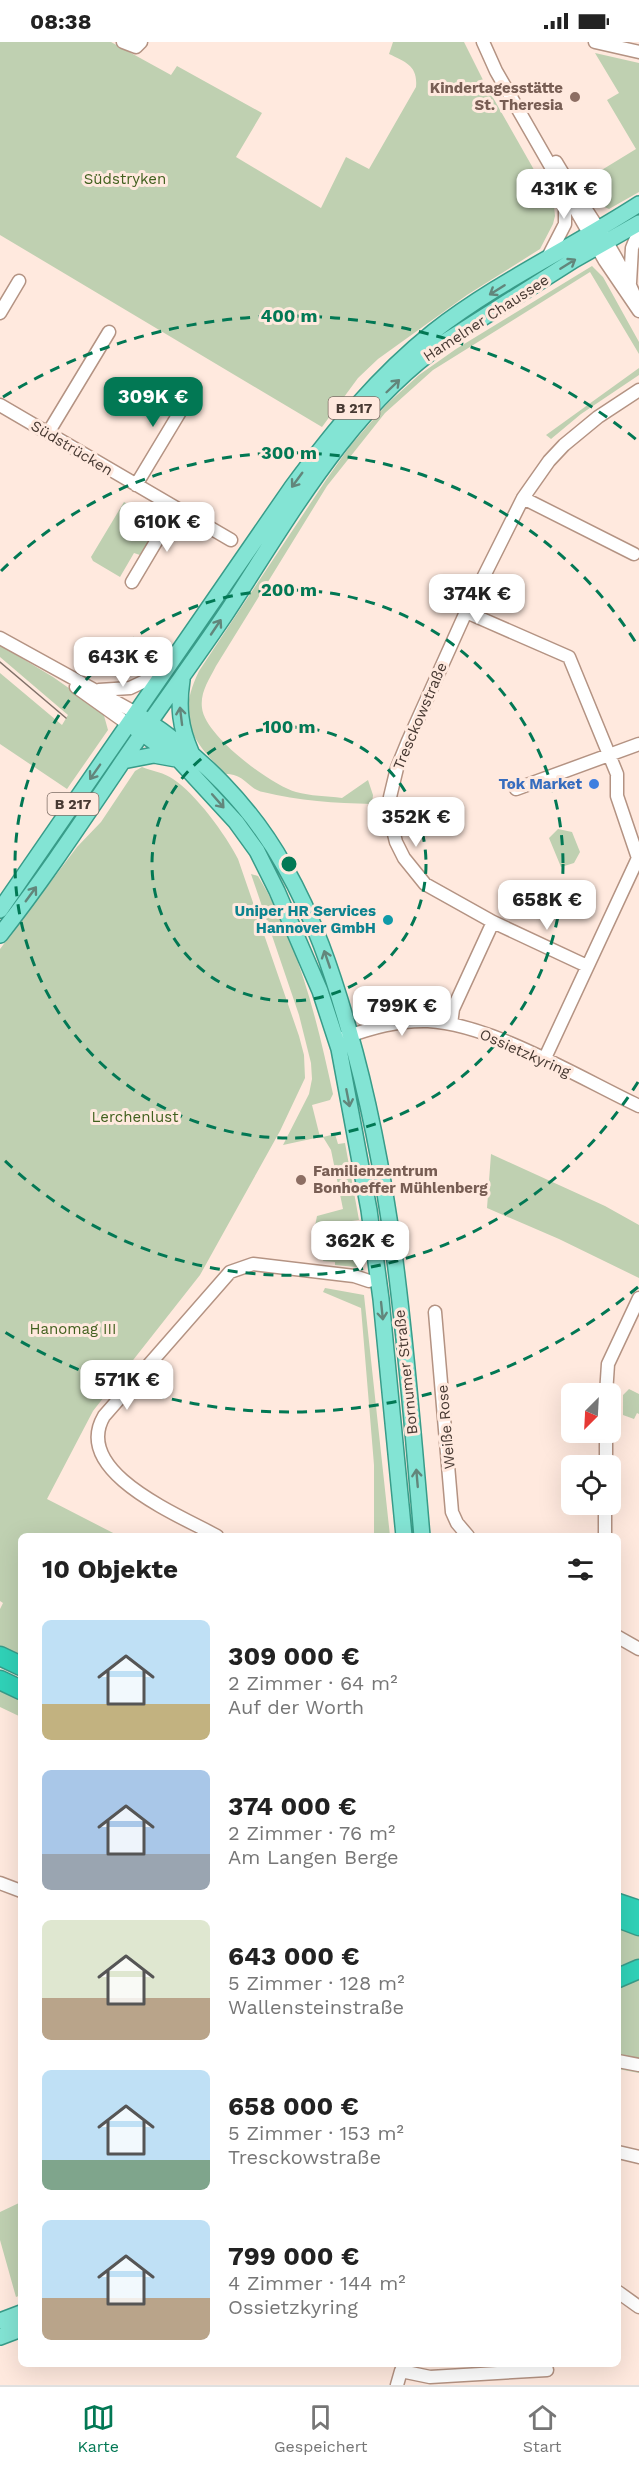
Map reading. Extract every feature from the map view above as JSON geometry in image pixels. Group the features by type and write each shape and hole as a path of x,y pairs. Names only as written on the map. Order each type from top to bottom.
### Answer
{"highway":[{"path":"0,1656 18,1665"},
{"path":"0,1665 18,1674"},
{"path":"0,1680 18,1689"},
{"path":"621,1904 639,1910"},
{"path":"621,1919 639,1926"},
{"path":"621,1977 639,1969"}],"main road":[{"name":"Hamelner Chaussee","path":"0,935 74,834 311,483 343,440 381,397 428,354 598,238 639,204"},
{"name":"Hamelner Chaussee","path":"0,910 292,487 331,434 372,388 435,331 547,259 639,223"},
{"path":"123,761 154,755 185,757 180,716 183,675"},
{"name":"Bornumer Straße","path":"132,718 185,757 247,811 285,866 319,935 343,1038 367,1198 373,1281 404,1533"},
{"name":"Bornumer Straße","path":"343,1038 357,1057 373,1128 397,1278 422,1533"},
{"path":"0,2321 18,2314"},
{"path":"0,2337 18,2330"}],"street":[{"path":"123,42 136,47 141,42"},
{"path":"484,42 496,72 565,191 630,285 639,309"},
{"path":"484,42 492,48 561,169 623,291 639,309"},
{"path":"596,42 639,52"},
{"path":"547,259 565,224 565,191"},
{"path":"630,285 632,248 639,231"},
{"path":"0,314 19,281"},
{"path":"48,434 109,332"},
{"path":"136,485 195,387"},
{"name":"Tresckowstraße","path":"587,966 494,922 426,884 404,858 396,842 390,818 390,797 399,761 466,612 523,498 549,461 564,445 598,417 639,390"},
{"name":"Südstrücken","path":"0,405 231,540"},
{"path":"523,498 634,554"},
{"path":"132,582 176,508"},
{"path":"466,612 569,657 617,774 617,796 638,858 544,1060"},
{"path":"0,638 95,690 132,718"},
{"path":"60,672 132,718"},
{"path":"95,690 130,688 164,672"},
{"path":"516,789 639,744"},
{"path":"451,1024 453,1009 494,922"},
{"name":"Ossietzkyring","path":"343,1038 372,1027 401,1022 427,1021 451,1024 484,1034 544,1060 639,1106"},
{"path":"211,1533 141,1495 113,1472 101,1458 96,1440 97,1427 104,1416 230,1272 244,1269 344,1282 397,1278"},
{"path":"607,1383 608,1364 639,1298"},
{"name":"Weiße Rose","path":"435,1312 452,1512 465,1533"},
{"path":"605,1515 605,1533"},
{"path":"621,1640 639,1649"},
{"path":"0,1883 18,1889"},
{"path":"621,2062 639,2065"},
{"path":"621,2153 639,2157"},
{"path":"621,2294 639,2307"},
{"path":"397,2385 402,2368 430,2377 547,2370"}],"green space":[{"name":"Südstryken","path":"0,42 111,42 171,75 177,66 262,113 236,157 321,208 346,157 369,169 416,87 413,69 406,62 389,54 393,42 464,42 554,205 553,224 540,249 467,295 378,359 358,378 322,427 0,235"},
{"path":"595,53 639,63 639,192 609,209 600,205 587,179 636,149 607,100 619,93"},
{"path":"592,266 603,277 639,342 639,354 590,272 433,370 385,413 327,486 206,686 202,697 202,708 206,719 226,745 256,770 296,792 342,798 368,780 373,795 372,804 290,798 258,790 238,776 226,774 204,750 191,728 188,716 192,688 199,671 350,446 387,404 419,375 456,349"},
{"path":"639,368 639,375 581,414 551,439 546,435"},
{"path":"124,502 164,525 143,556 134,553 120,577 93,561 91,557"},
{"path":"0,645 53,677 103,712 108,730 67,789 0,744 0,673 62,725 68,715 0,657"},
{"name":"Lerchenlust","path":"142,767 170,777 182,785 218,827 238,859 299,1036 304,1055 305,1078 280,1131 200,1275 93,1411 47,1499 113,1533 18,1533 18,1657 0,1649 0,1609 3,1603 0,1601 0,949 77,847 101,822 135,771"},
{"path":"558,829 572,832 580,852 574,863 561,867 549,838"},
{"path":"251,874 258,876 272,901 295,954 313,1010 333,1094 330,1100 312,1105 320,1137 283,1145 309,1094 312,1079 311,1063 299,1015"},
{"path":"335,1134 338,1144 345,1143 359,1220 315,1226 317,1216 343,1209 331,1150 323,1137"},
{"path":"491,1154 605,1206 639,1225 639,1278 559,1239 487,1208"},
{"path":"361,1228 365,1262 356,1267 323,1261 326,1242 330,1242 338,1230"},
{"path":"325,1288 364,1295 390,1533 374,1533 374,1465 361,1308 323,1292"},
{"path":"629,1389 639,1394 639,1414 637,1413 634,1419 623,1415 623,1395"},
{"path":"0,1690 18,1699 18,1716 0,1707"},
{"path":"621,1928 639,1935 639,1959 621,1965"},
{"path":"639,1975 639,2073 621,2070 621,1983"},
{"path":"18,2203 18,2296 16,2297 0,2240 0,2212"}],"tram line":[{"path":"0,662 66,718"}],"place":[{"name":"Kindertagesstätte St. Theresia","path":"575,97"},
{"name":"Tok Market","path":"594,784"},
{"name":"Uniper HR Services Hannover GmbH","path":"388,920"},
{"name":"Familienzentrum Bonhoeffer Mühlenberg","path":"301,1180"}],"park label":[{"name":"Hanomag III","path":"73,1329"}]}
